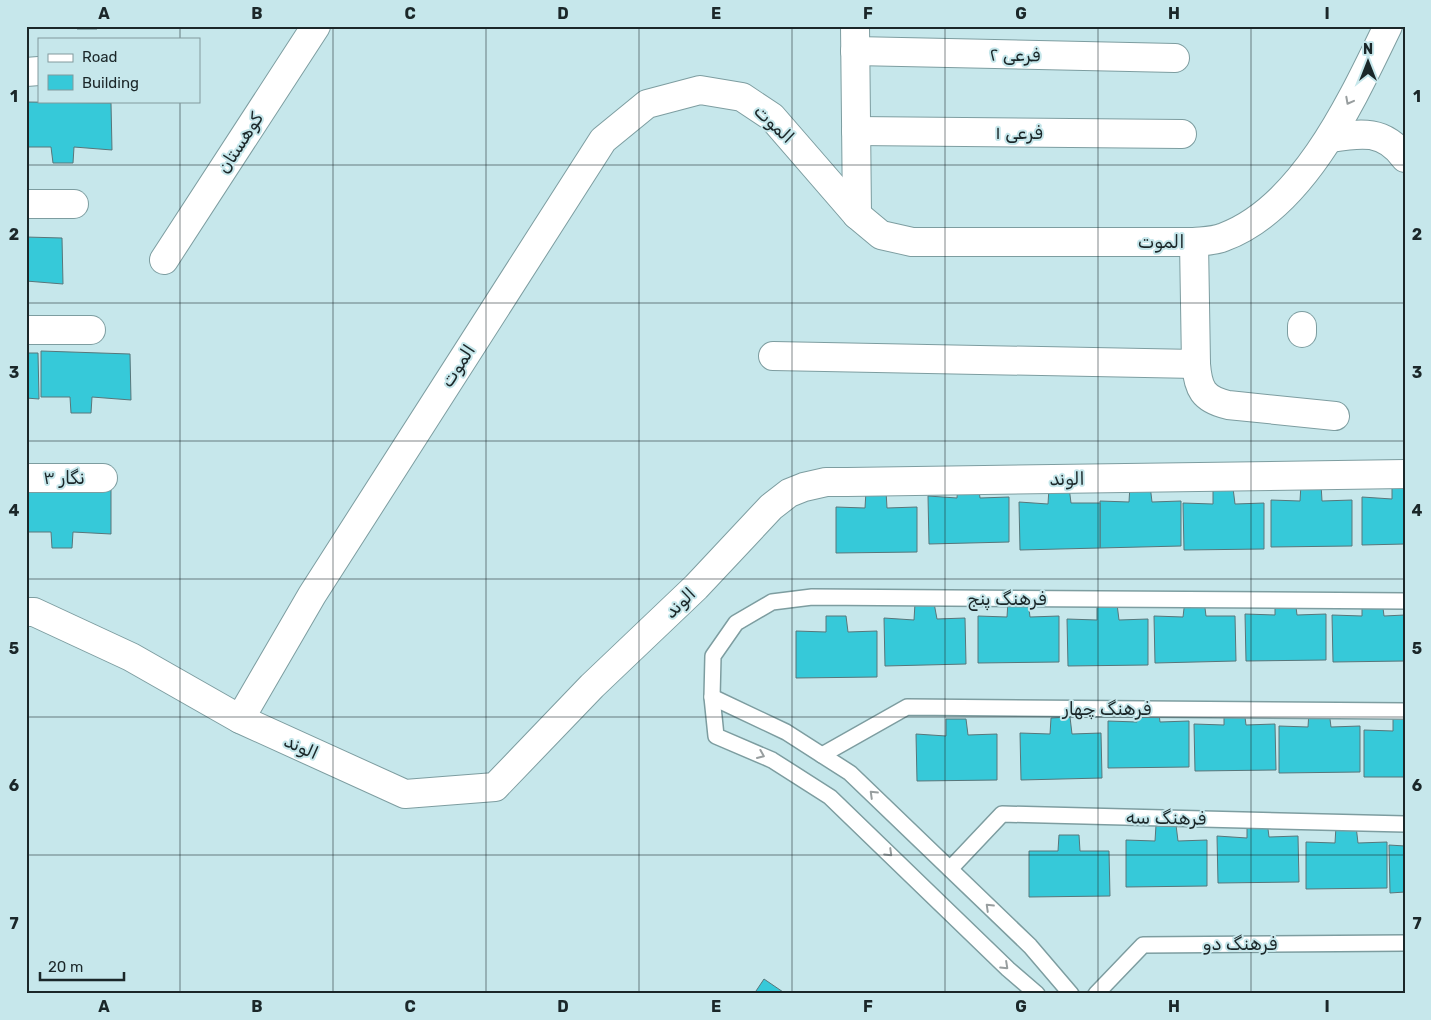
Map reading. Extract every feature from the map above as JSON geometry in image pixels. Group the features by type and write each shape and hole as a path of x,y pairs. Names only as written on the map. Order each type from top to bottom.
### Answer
{"street":[{"name":"کوهستان","path":"164,260 316,26"},
{"name":"الموت","path":"240,719 312,595 603,140 646,104 700,90 742,97 772,117 857,215 881,235 912,242 1194,242 1224,238 1258,219 1285,195 1330,138 1388,26"},
{"path":"855,39 857,215"},
{"name":"فرعی ۲","path":"855,39 1175,58"},
{"name":"فرعی ۱","path":"856,131 1182,134"},
{"path":"1330,138 1360,133 1380,137 1400,151 1405,158"},
{"path":"26,204 74,204"},
{"path":"1194,242 1196,364 1200,389 1215,402 1228,405 1334,416"},
{"path":"26,330 91,330"},
{"path":"773,356 1196,364"},
{"name":"الوند","path":"26,612 34,612 132,657 240,719 405,794 495,787 592,686 696,587 771,507 789,493 804,487 832,482 1405,474"},
{"name":"نگار ۳","path":"26,478 103,478"}],"lane":[{"name":"فرهنگ پنج","path":"1037,994 1008,969 830,797 772,760 716,736 712,697 713,656 736,622 772,602 812,598 1405,601"},
{"path":"712,697 786,732 850,773 1030,946 1071,994"},
{"name":"فرهنگ چهار","path":"822,755 907,707 1405,711"},
{"name":"فرهنگ سه","path":"950,869 1002,814 1405,824"},
{"name":"فرهنگ دو","path":"1096,994 1144,945 1405,943"}],"building":[{"path":"76,26 97,26 97,29 77,29"},
{"path":"26,102 111,103 112,150 74,147 73,163 53,163 51,147 26,147"},
{"path":"26,237 62,238 63,284 26,281"},
{"path":"41,351 130,354 131,400 92,397 91,413 71,413 70,397 41,397"},
{"path":"26,353 38,353 39,399 26,398"},
{"path":"978,481 980,498 1009,497 1009,542 929,544 928,496 957,498 958,482"},
{"path":"1392,482 1405,482 1405,544 1362,545 1362,497 1392,499"},
{"path":"1301,484 1321,484 1322,501 1352,500 1352,546 1271,547 1271,500 1300,501"},
{"path":"1130,485 1150,485 1152,502 1181,501 1181,546 1100,548 1100,501 1129,502"},
{"path":"26,486 111,489 111,534 73,532 72,548 52,548 51,532 26,532"},
{"path":"1069,487 1071,503 1100,503 1100,548 1020,550 1019,502 1048,504 1049,488"},
{"path":"1213,488 1233,488 1235,504 1264,503 1264,549 1184,550 1183,503 1213,504"},
{"path":"866,491 886,491 887,508 917,507 917,552 836,553 836,507 865,508"},
{"path":"1275,599 1295,599 1297,615 1326,614 1326,660 1246,661 1245,614 1275,615"},
{"path":"1185,600 1204,600 1206,616 1235,616 1236,661 1155,663 1154,616 1183,617"},
{"path":"1362,600 1382,600 1384,616 1405,615 1405,661 1333,662 1332,615 1362,616"},
{"path":"1008,601 1028,601 1030,617 1059,616 1059,662 978,663 978,616 1007,617"},
{"path":"915,603 934,603 937,619 965,618 966,664 885,666 884,618 914,620"},
{"path":"1097,604 1117,604 1119,620 1148,619 1148,665 1068,666 1067,619 1097,620"},
{"path":"826,616 846,616 848,632 877,631 877,677 796,678 796,631 826,632"},
{"path":"1158,705 1160,722 1189,721 1189,767 1108,768 1108,721 1137,722 1138,706"},
{"path":"1224,709 1244,709 1246,725 1275,724 1276,770 1195,771 1194,724 1224,725"},
{"path":"1309,711 1329,711 1331,727 1360,726 1360,772 1279,773 1279,726 1308,727"},
{"path":"1393,715 1405,715 1405,777 1364,777 1364,730 1393,731"},
{"path":"1070,717 1072,734 1101,733 1102,778 1021,780 1020,733 1050,734 1051,718"},
{"path":"946,719 966,719 968,735 997,734 997,780 917,781 916,734 946,736"},
{"path":"1247,821 1267,821 1269,837 1298,836 1299,882 1218,883 1217,836 1247,838"},
{"path":"1156,825 1176,825 1178,841 1207,840 1207,886 1126,887 1126,840 1155,841"},
{"path":"1336,826 1356,826 1358,843 1387,842 1387,888 1306,889 1306,842 1335,843"},
{"path":"1059,835 1079,835 1080,851 1109,851 1110,896 1029,897 1029,851 1058,851"},
{"path":"1389,845 1405,846 1405,892 1390,893"},
{"path":"764,979 786,994 754,994"}]}
